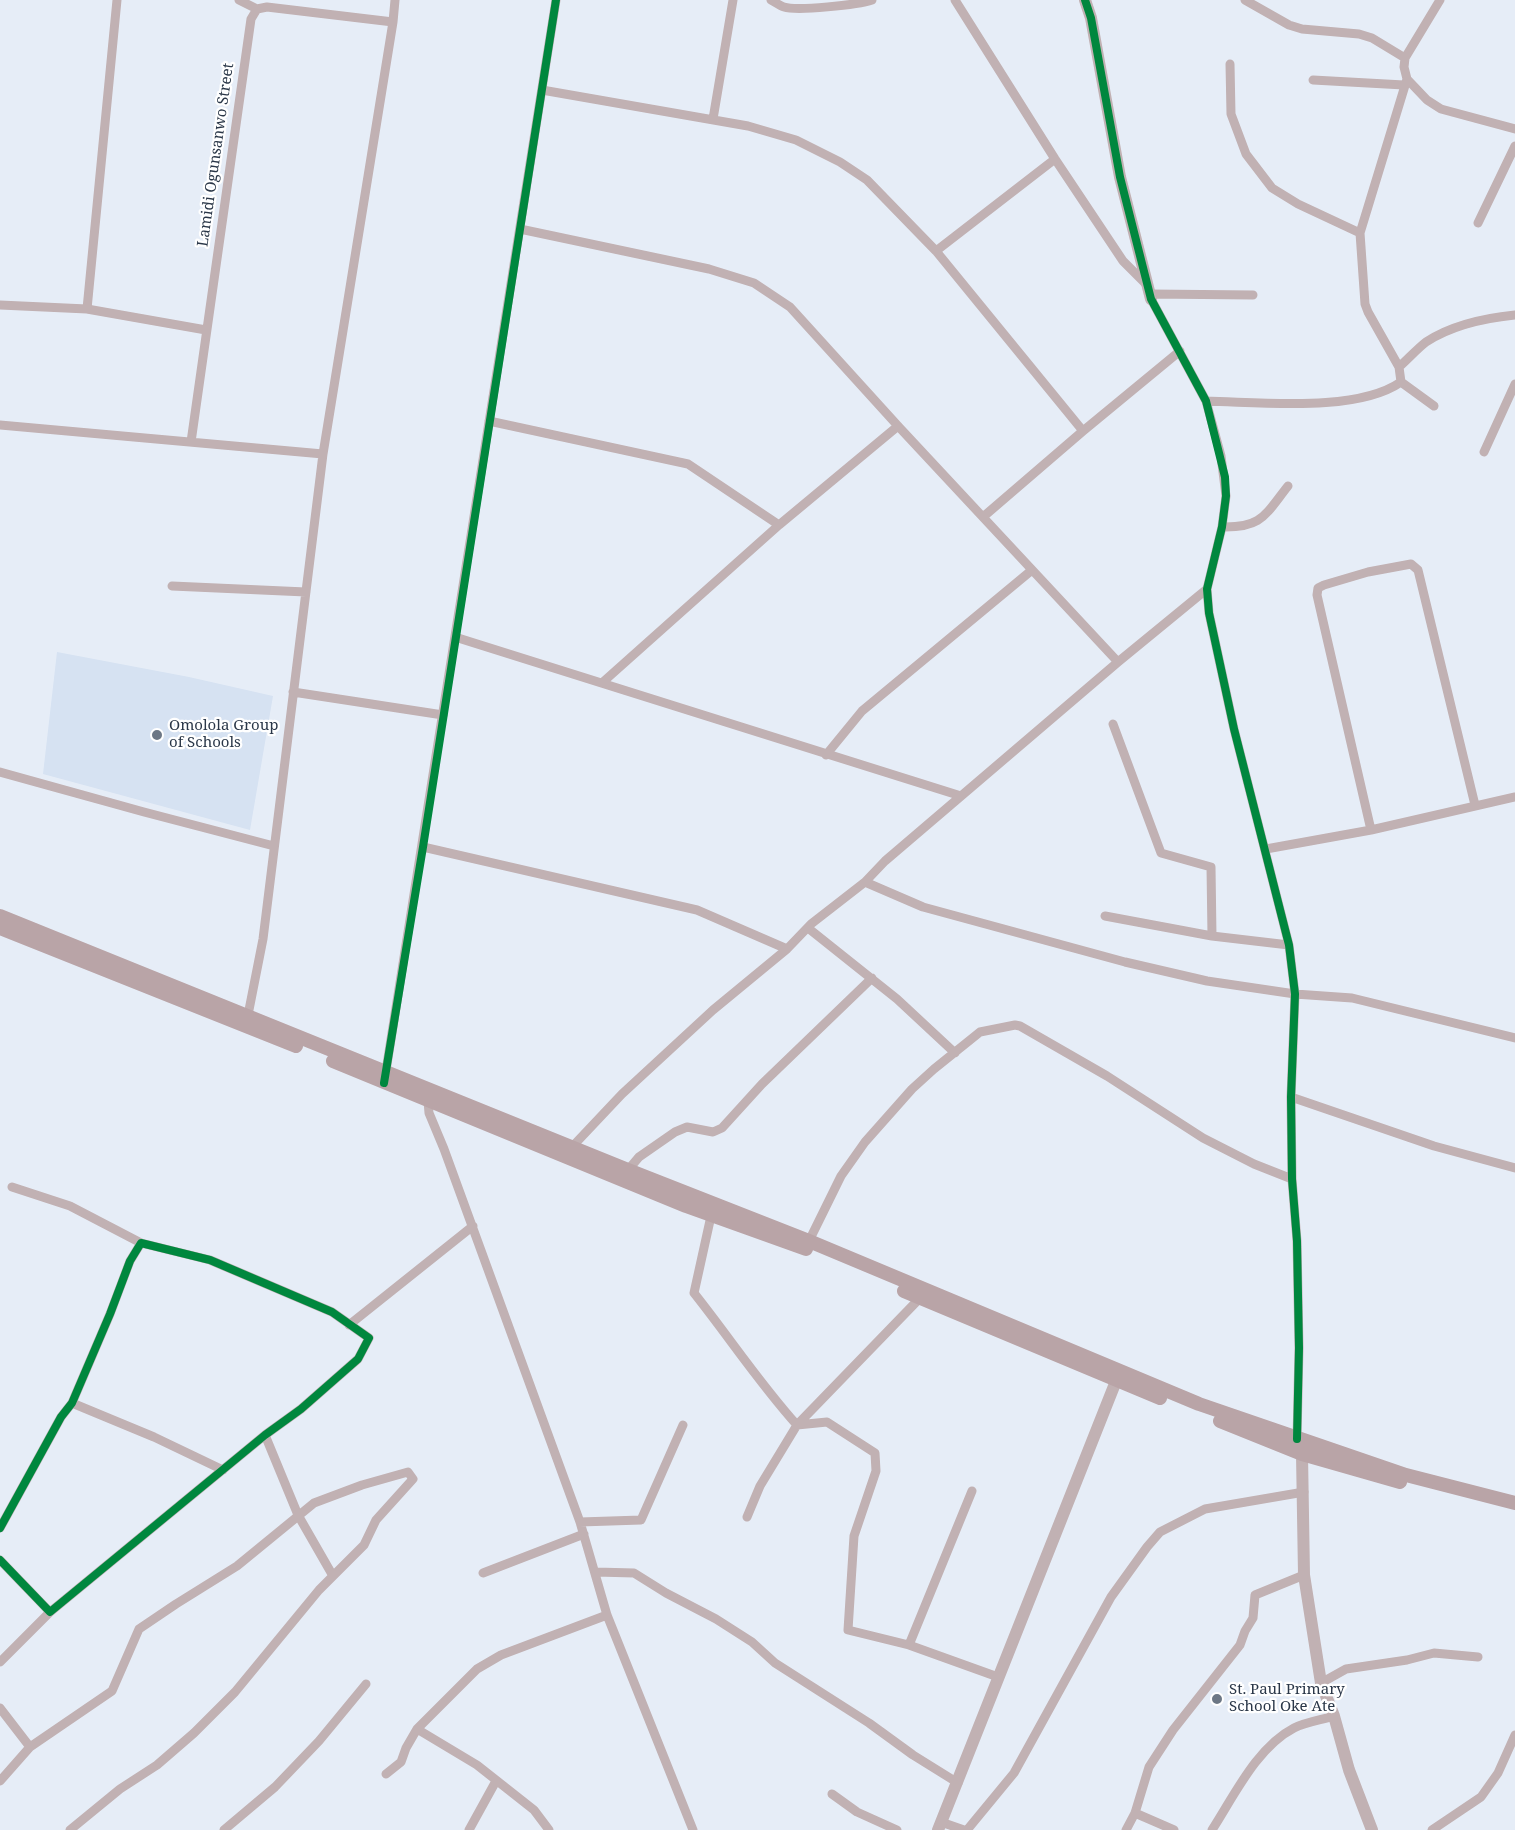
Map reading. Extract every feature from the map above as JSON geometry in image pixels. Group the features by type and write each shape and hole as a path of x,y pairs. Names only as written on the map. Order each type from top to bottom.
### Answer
{"main road":[{"path":"0,916 248,1015 385,1078 428,1101 711,1215 803,1248 920,1298 1118,1376 1406,1475 1515,1503"},
{"path":"0,928 385,1078 572,1147 809,1241 1302,1454 1515,1513"}],"street":[{"path":"87,309 117,0"},
{"path":"239,0 257,9 267,7 393,22"},
{"path":"248,1015 262,939 323,454 395,0"},
{"path":"385,1078 556,0"},
{"path":"713,119 733,0"},
{"path":"771,0 783,8 846,5 872,0"},
{"path":"955,0 1055,159 1123,261 1150,293 1206,401 1225,477 1226,496 1222,527 1207,589 1213,638 1289,945 1295,994 1291,1097 1292,1179 1298,1240 1297,1439"},
{"path":"1085,0 1091,18 1120,177 1150,293"},
{"path":"1434,406 1401,382 1399,367 1365,304 1360,233 1406,82 1405,58 1440,0"},
{"path":"1248,1 1288,25 1302,29 1359,34 1372,38 1405,58"},
{"name":"Lamidi Ogunsanwo Street","path":"191,442 251,19 257,9"},
{"path":"1230,64 1231,114 1246,154 1252,163 1272,188 1298,204 1360,233"},
{"path":"1313,80 1406,82 1441,109 1515,129"},
{"path":"542,90 748,126 796,140 840,162 867,180 936,251 1083,430"},
{"path":"1478,223 1515,146"},
{"path":"936,251 1055,159"},
{"path":"520,229 709,268 754,283 790,307 1118,662"},
{"path":"1150,293 1253,295"},
{"path":"0,305 87,309 206,330"},
{"path":"1399,367 1427,342 1481,319 1514,315 1515,327"},
{"path":"983,517 1083,430 1180,351"},
{"path":"1206,401 1319,404 1382,394 1401,382"},
{"path":"1484,453 1515,384"},
{"path":"489,421 688,464 779,525"},
{"path":"0,424 323,454"},
{"path":"603,682 779,525 898,426"},
{"path":"1222,527 1241,527 1255,523 1264,517 1288,486"},
{"path":"1371,830 1317,595 1318,588 1324,585 1368,572 1411,564 1418,570 1475,805"},
{"path":"826,755 862,711 1032,570"},
{"path":"172,586 306,592"},
{"path":"572,1147 622,1094 704,1018 865,882 885,861 1118,662 1207,589"},
{"path":"455,637 961,796"},
{"path":"293,692 443,715"},
{"path":"1113,724 1161,853 1211,867 1212,936"},
{"path":"0,772 274,846"},
{"path":"1266,849 1371,830 1515,797"},
{"path":"423,847 698,910 787,949"},
{"path":"865,882 923,907 1125,962 1207,981 1295,994 1352,998 1515,1038"},
{"path":"1105,916 1212,936 1289,945"},
{"path":"808,928 872,978 955,1053"},
{"path":"628,1170 639,1157 675,1132 687,1127 712,1132 722,1128 762,1084 872,978"},
{"path":"809,1241 841,1176 865,1142 912,1089 980,1032 1015,1025 1107,1076 1203,1138 1254,1164 1292,1179"},
{"path":"1291,1097 1434,1146 1515,1168"},
{"path":"428,1101 429,1113 473,1227 584,1533 607,1615 693,1830"},
{"path":"0,1662 50,1612 97,1575 162,1518 301,1409 358,1359 369,1338 332,1312 210,1260 141,1244 70,1206 12,1187"},
{"path":"711,1215 694,1293 797,1425"},
{"path":"349,1325 473,1227"},
{"path":"0,1528 61,1417 72,1403 130,1261 141,1244"},
{"path":"747,1517 760,1486 797,1425 920,1298"},
{"path":"1118,1376 939,1826 965,1830 1014,1773 1111,1596 1146,1547 1160,1533 1205,1509 1304,1492"},
{"path":"72,1403 154,1437 223,1470"},
{"path":"797,1425 827,1422 875,1452 876,1471 854,1536 848,1630 909,1645 998,1677"},
{"path":"580,1522 641,1520 683,1425"},
{"path":"265,1435 298,1515 333,1576"},
{"path":"1302,1454 1304,1575 1321,1683 1334,1716 1349,1770 1372,1830"},
{"path":"0,1781 30,1747 112,1691 138,1629 237,1566 314,1503 362,1485 408,1472 413,1479 376,1521 364,1545 280,1636 236,1692 156,1765 120,1789 70,1830"},
{"path":"909,1645 972,1491"},
{"path":"483,1573 584,1533"},
{"path":"0,1560 50,1612"},
{"path":"596,1572 633,1573 716,1619 752,1642 775,1663 957,1783"},
{"path":"1126,1830 1135,1813 1149,1767 1173,1730 1240,1645 1253,1618 1255,1595 1304,1575"},
{"path":"386,1774 401,1762 417,1729 477,1669 501,1655 607,1615"},
{"path":"1321,1683 1346,1669 1407,1660 1427,1654 1478,1657"},
{"path":"224,1830 275,1787 319,1741 366,1684"},
{"path":"0,1708 30,1747"},
{"path":"1212,1830 1259,1757 1276,1739 1295,1728 1334,1716"},
{"path":"417,1729 477,1765 534,1810 549,1830"},
{"path":"1432,1830 1481,1797 1498,1773 1515,1735"},
{"path":"469,1830 496,1781"},
{"path":"832,1794 857,1812 897,1830"},
{"path":"1135,1813 1174,1830"}],"shaded area":[{"name":"Omolola Group of Schools","path":"57,652 189,677 273,696 250,830 43,774"}],"cycle path":[{"path":"384,1083 556,0"},
{"path":"1085,0 1091,18 1120,177 1151,299 1206,401 1225,477 1226,496 1222,527 1207,589 1209,613 1234,729 1289,945 1295,994 1291,1097 1299,1348 1297,1439"},
{"path":"0,1528 61,1417 72,1403 130,1261 141,1243 210,1260 332,1312 369,1338 358,1359 301,1409 265,1435 50,1612 0,1560"}],"place":[{"name":"Omolola Group of Schools","path":"157,735"},
{"name":"St. Paul Primary School Oke Ate","path":"1217,1699"}]}
